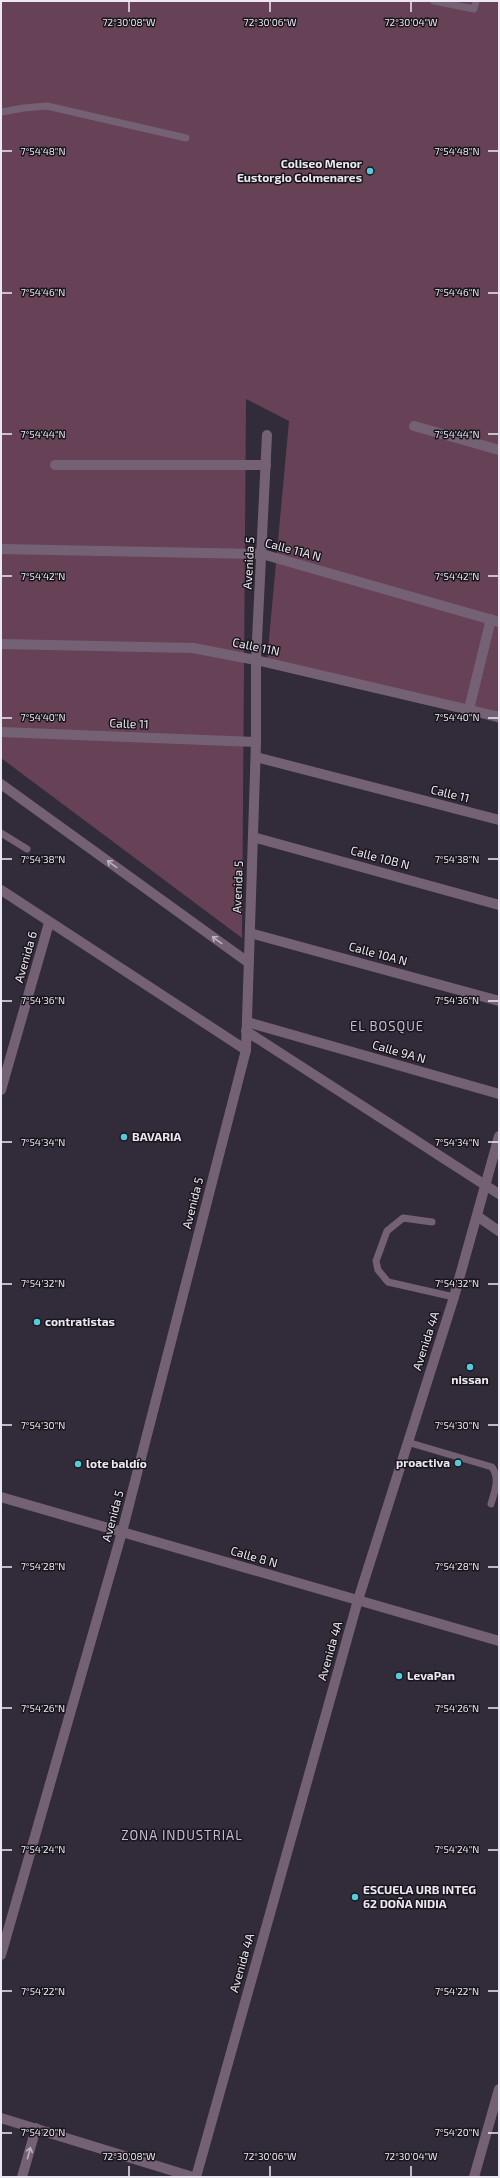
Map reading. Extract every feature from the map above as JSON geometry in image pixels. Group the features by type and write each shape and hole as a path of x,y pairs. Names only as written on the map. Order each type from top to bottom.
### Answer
{"street":[{"path":"414,426 499,450"},
{"name":"Avenida 5","path":"1,1955 122,1532 246,1050 256,757 256,660 267,435"},
{"path":"55,465 266,465"},
{"name":"Calle 11A N","path":"1,549 262,554 495,621"},
{"path":"469,709 495,621"},
{"name":"Calle 11N","path":"1,644 193,648 256,660 499,717"},
{"name":"Calle 11","path":"1,732 256,742"},
{"name":"Calle 11","path":"256,757 499,820"},
{"path":"1,784 249,963"},
{"name":"Calle 10B N","path":"253,836 499,904"},
{"path":"1,890 49,923 246,1050"},
{"name":"Avenida 6","path":"1,1090 49,923"},
{"name":"Calle 10A N","path":"250,933 499,1001"},
{"path":"246,1027 499,1194"},
{"name":"Calle 9A N","path":"246,1027 499,1094"},
{"name":"Avenida 4A","path":"195,2177 358,1600 454,1297 499,1136"},
{"path":"477,1216 499,1231"},
{"name":"Calle 8 N","path":"1,1498 499,1641"},
{"path":"474,2177 499,2089"},
{"path":"1,2118 195,2177"},
{"path":"22,2177 36,2128"}],"lane":[{"path":"439,1 475,5"},
{"path":"1,112 47,106 186,138"},
{"path":"1,833 27,849"},
{"path":"432,1222 403,1218 387,1231 376,1261 378,1270 388,1282 454,1297"},
{"path":"407,1442 492,1467 497,1473 498,1479 491,1504"}],"shaded area":[{"path":"1,1 499,1 499,723 267,661 289,421 246,399 242,938 1,758"}],"place":[{"name":"Coliseo Menor Eustorgio Colmenares","path":"370,171"},
{"name":"BAVARIA","path":"124,1137"},
{"name":"contratistas","path":"37,1322"},
{"name":"nissan","path":"470,1367"},
{"name":"proactiva","path":"458,1463"},
{"name":"lote baldío","path":"78,1464"},
{"name":"LevaPan","path":"399,1676"},
{"name":"ESCUELA URB INTEG 62 DOÑA NIDIA","path":"355,1897"}],"district":[{"name":"EL BOSQUE","path":"387,1026"},
{"name":"ZONA INDUSTRIAL","path":"182,1835"}]}
